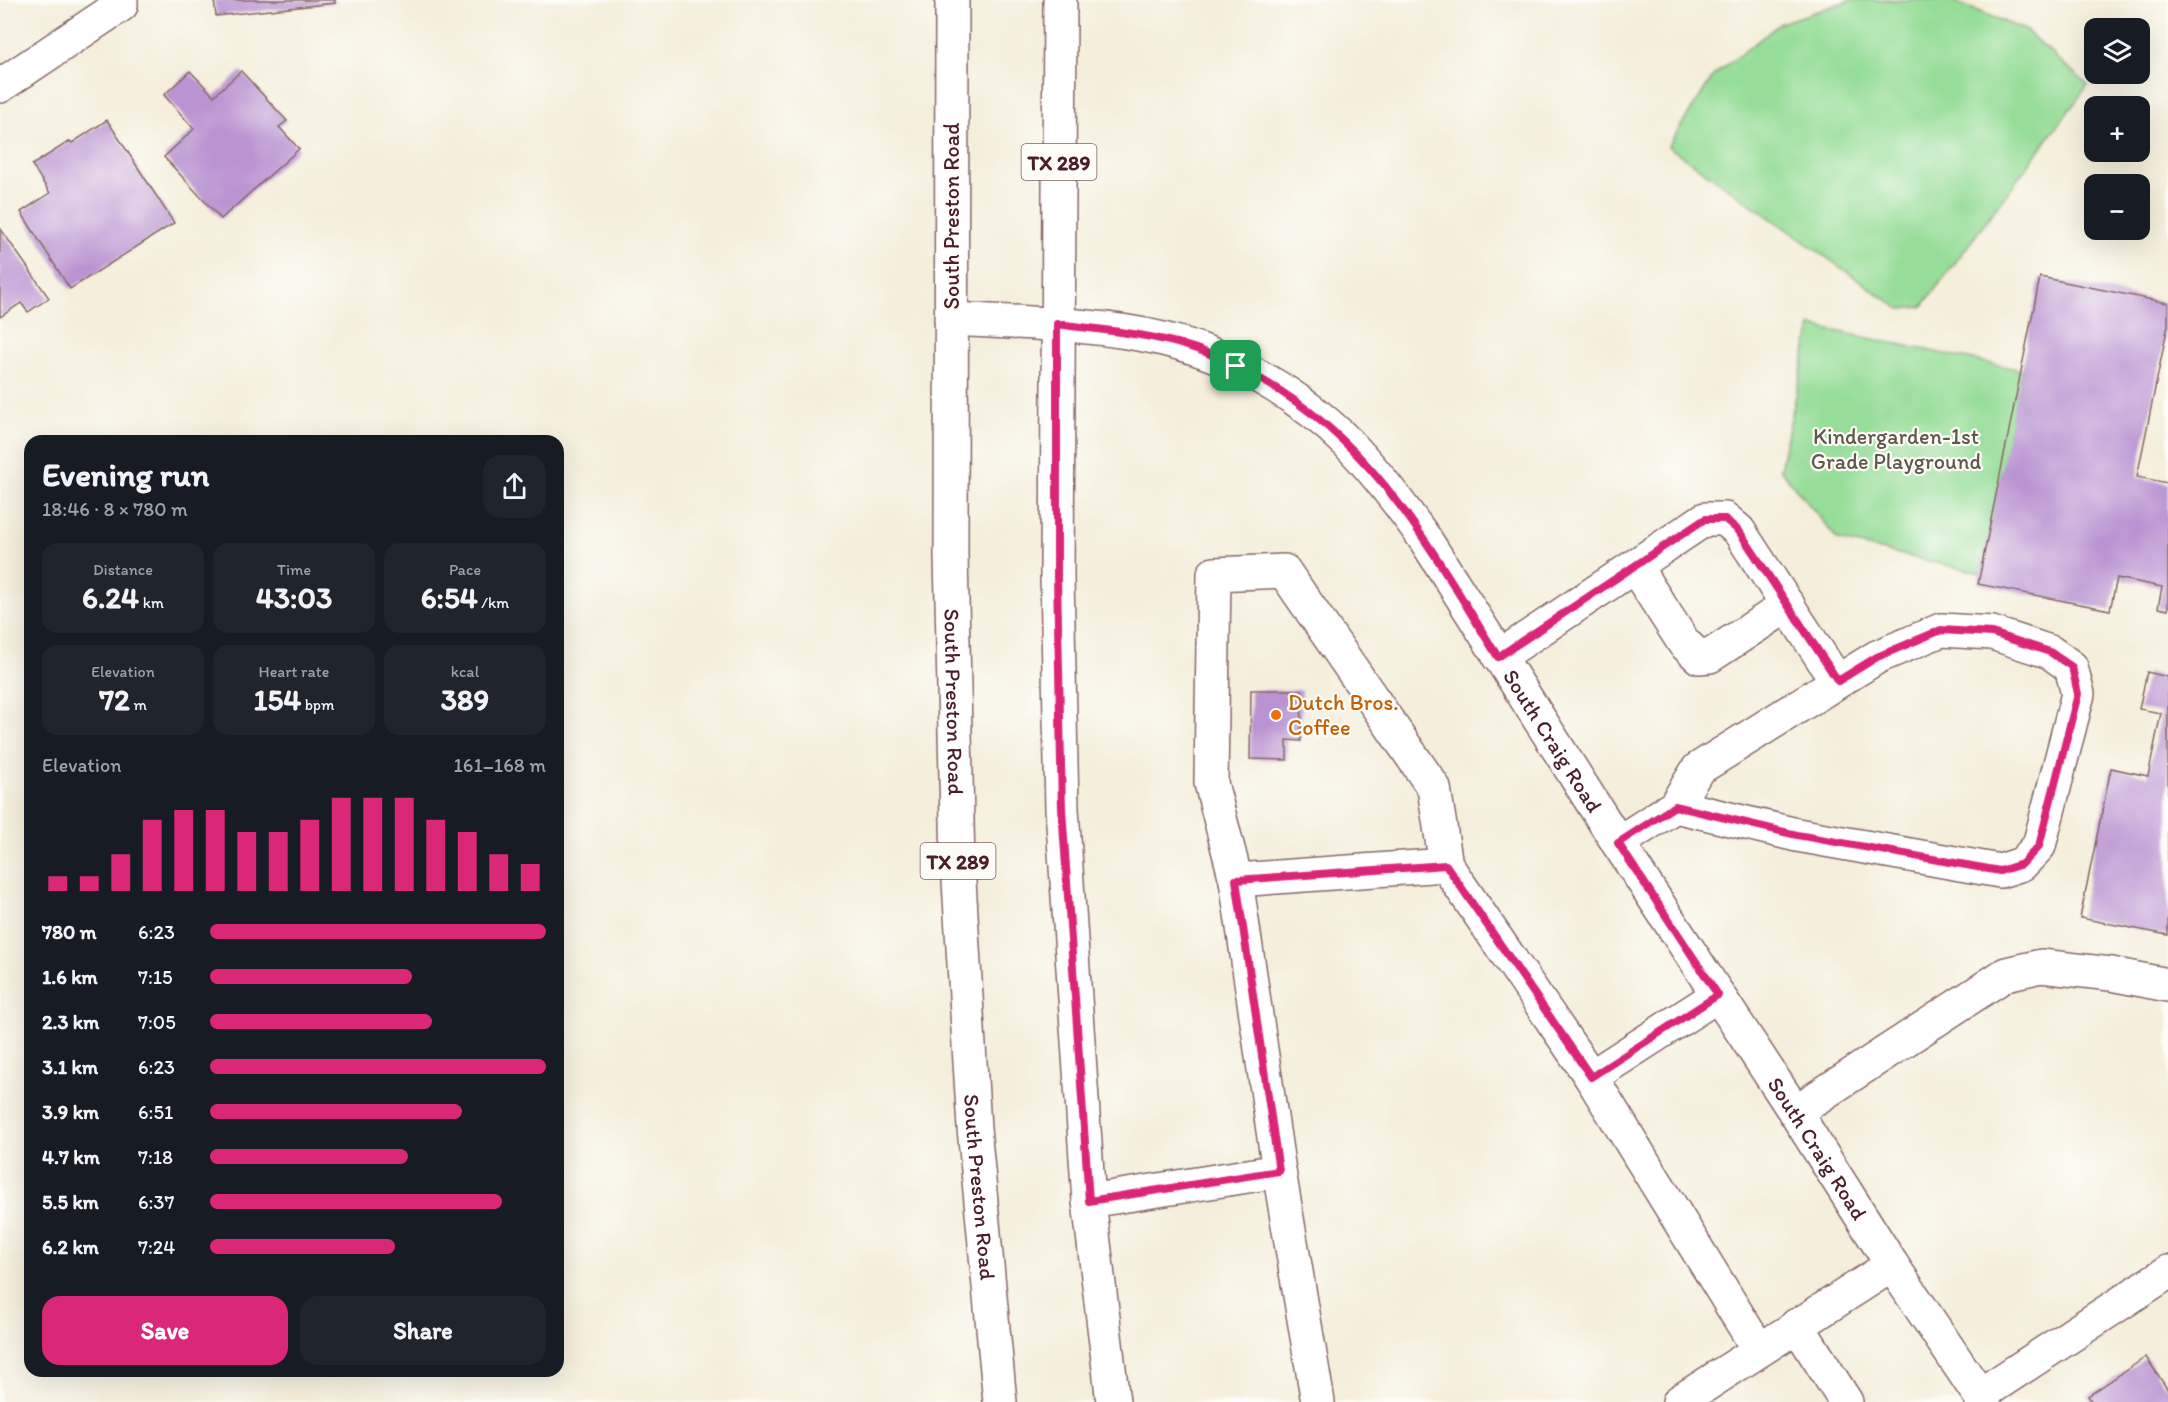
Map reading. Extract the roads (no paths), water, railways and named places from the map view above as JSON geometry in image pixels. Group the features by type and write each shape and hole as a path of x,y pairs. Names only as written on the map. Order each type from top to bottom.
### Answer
{"main road":[{"name":"South Preston Road","path":"952,0 951,567 958,865 974,1128 1000,1402"},
{"name":"TX 289","path":"1060,0 1057,577 1062,809 1089,1201 1113,1402"},
{"path":"0,86 121,3"},
{"name":"South Craig Road","path":"951,319 1057,324 1146,336 1190,347 1218,357 1278,388 1315,414 1347,442 1396,499 1425,539 1618,843 1795,1112 1892,1265 1982,1399"},
{"path":"1498,657 1705,519 1725,519 1739,531 1838,681"},
{"path":"1635,567 1684,643 1699,657 1710,656 1788,605"},
{"path":"1318,1402 1279,1171 1236,880 1211,783 1214,574 1284,571 1434,788 1446,865 1591,1077 1759,1350"},
{"path":"1618,843 1675,806 1698,769 1877,657 1941,630 1992,633 2050,652 2072,667 2078,694 2039,846 2022,864 2000,871 1797,835 1675,806"},
{"path":"1236,880 1446,865"},
{"path":"1795,1112 2006,974 2041,966 2111,974 2168,985"},
{"path":"1591,1077 1718,995"},
{"path":"1089,1201 1279,1171"},
{"path":"1682,1401 1892,1265"},
{"path":"1982,1399 2168,1272"},
{"path":"1797,1325 1842,1401"}],"place":[{"name":"Dutch Bros. Coffee","path":"1276,715"}],"park label":[{"name":"Kindergarden-1st Grade Playground","path":"1896,449"}]}
